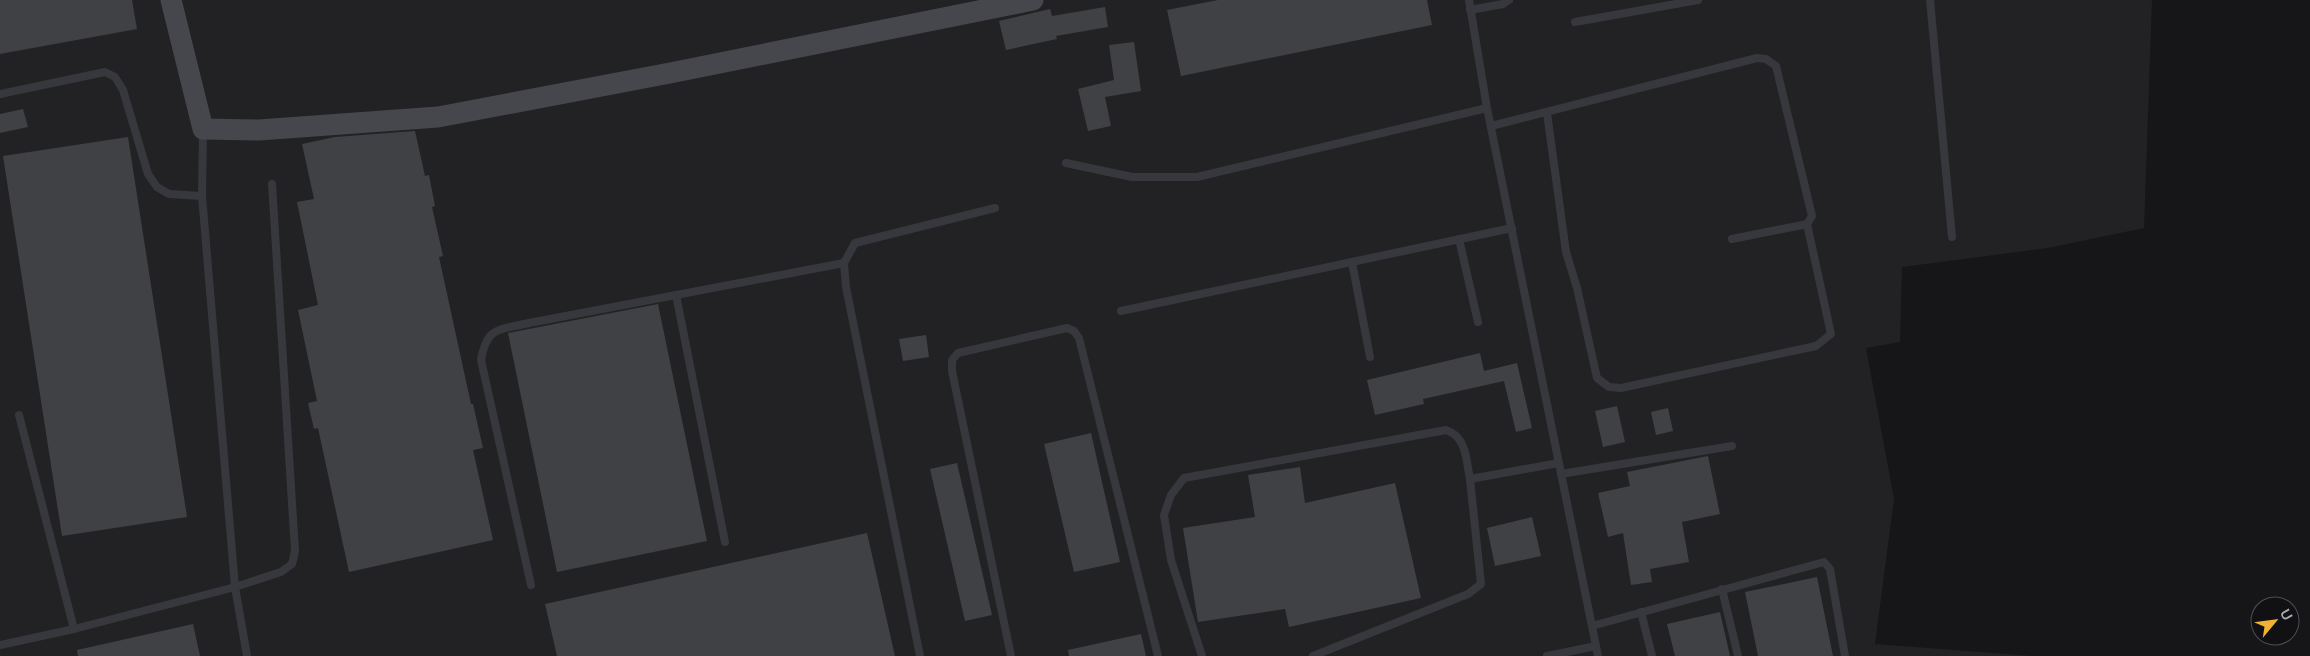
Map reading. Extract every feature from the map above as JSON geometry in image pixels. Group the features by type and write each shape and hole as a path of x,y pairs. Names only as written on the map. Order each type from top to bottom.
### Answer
{"main road":[{"path":"171,0 203,129 268,129 438,117 680,71 1033,0"}],"lane":[{"path":"1469,0 1491,126 1598,656"},
{"path":"1470,10 1503,4 1509,0"},
{"path":"1575,22 1698,0"},
{"path":"1930,0 1952,237"},
{"path":"1491,126 1757,58 1766,59 1776,66 1812,216 1807,224 1831,334 1816,346 1621,388 1609,387 1597,378 1577,288 1566,252 1547,113"},
{"path":"0,94 105,72 115,77 123,90 148,174 157,187 169,194 202,196"},
{"path":"1066,163 1132,177 1197,177 1488,108"},
{"path":"203,129 202,196 235,587 247,656"},
{"path":"0,645 74,629 235,587 281,572 292,564 296,551 272,184"},
{"path":"920,656 846,287 844,263 855,243 995,208"},
{"path":"1732,239 1807,224"},
{"path":"1121,311 1512,228"},
{"path":"1459,239 1478,322"},
{"path":"1352,262 1370,357"},
{"path":"531,584 481,360 484,341 495,331 844,263"},
{"path":"676,295 725,542"},
{"path":"1012,656 952,371 952,360 958,353 1067,328 1074,331 1079,338 1158,656"},
{"path":"19,415 74,629"},
{"path":"1202,656 1171,560 1164,516 1171,496 1184,478 1337,448 1446,430 1454,433 1462,440 1470,479 1481,584 1468,594 1313,656"},
{"path":"1561,474 1732,446"},
{"path":"1470,479 1559,462"},
{"path":"1592,626 1824,562 1830,569 1845,656"},
{"path":"1722,589 1738,656"},
{"path":"1642,612 1652,656"},
{"path":"1547,656 1596,646"}],"shaded area":[{"path":"0,0 2152,0 2144,228 2048,248 1902,267 1900,342 1866,348 1894,499 1875,644 2033,656 0,656"}],"building":[{"path":"0,0 132,0 137,29 0,54"},
{"path":"1218,0 1427,0 1432,25 1181,76 1167,10"},
{"path":"1105,7 1108,27 1056,36 1057,39 1006,50 999,21 1050,9 1052,16"},
{"path":"1134,42 1141,91 1105,97 1111,126 1088,131 1078,89 1114,80 1109,45"},
{"path":"23,109 28,127 0,133 0,114"},
{"path":"415,131 425,176 429,175 435,206 432,207 443,256 439,257 471,404 473,404 483,448 473,450 493,540 349,572 318,428 314,429 308,403 317,401 298,310 318,305 297,202 314,199 302,144 335,137"},
{"path":"128,137 187,517 62,536 3,156"},
{"path":"658,304 707,541 557,572 508,333"},
{"path":"926,335 929,357 903,361 899,339"},
{"path":"1480,353 1484,371 1517,363 1532,428 1516,432 1504,381 1423,399 1424,404 1375,415 1367,380"},
{"path":"1617,406 1625,442 1603,447 1595,411"},
{"path":"1668,408 1673,431 1656,435 1651,412"},
{"path":"1091,433 1120,562 1074,572 1044,444"},
{"path":"1708,456 1720,514 1682,522 1689,562 1650,569 1652,582 1631,585 1623,533 1608,537 1598,493 1630,486 1627,472"},
{"path":"957,463 992,615 965,621 930,469"},
{"path":"1300,467 1305,503 1395,483 1421,598 1289,627 1285,609 1198,622 1183,528 1255,517 1248,475"},
{"path":"1532,517 1541,556 1495,566 1487,528"},
{"path":"867,533 895,656 557,656 545,604"},
{"path":"1817,577 1833,656 1758,656 1745,592"},
{"path":"1720,612 1730,656 1675,656 1667,624"},
{"path":"193,624 200,656 78,656 77,650"},
{"path":"1141,634 1146,656 1069,656 1068,650"}]}
